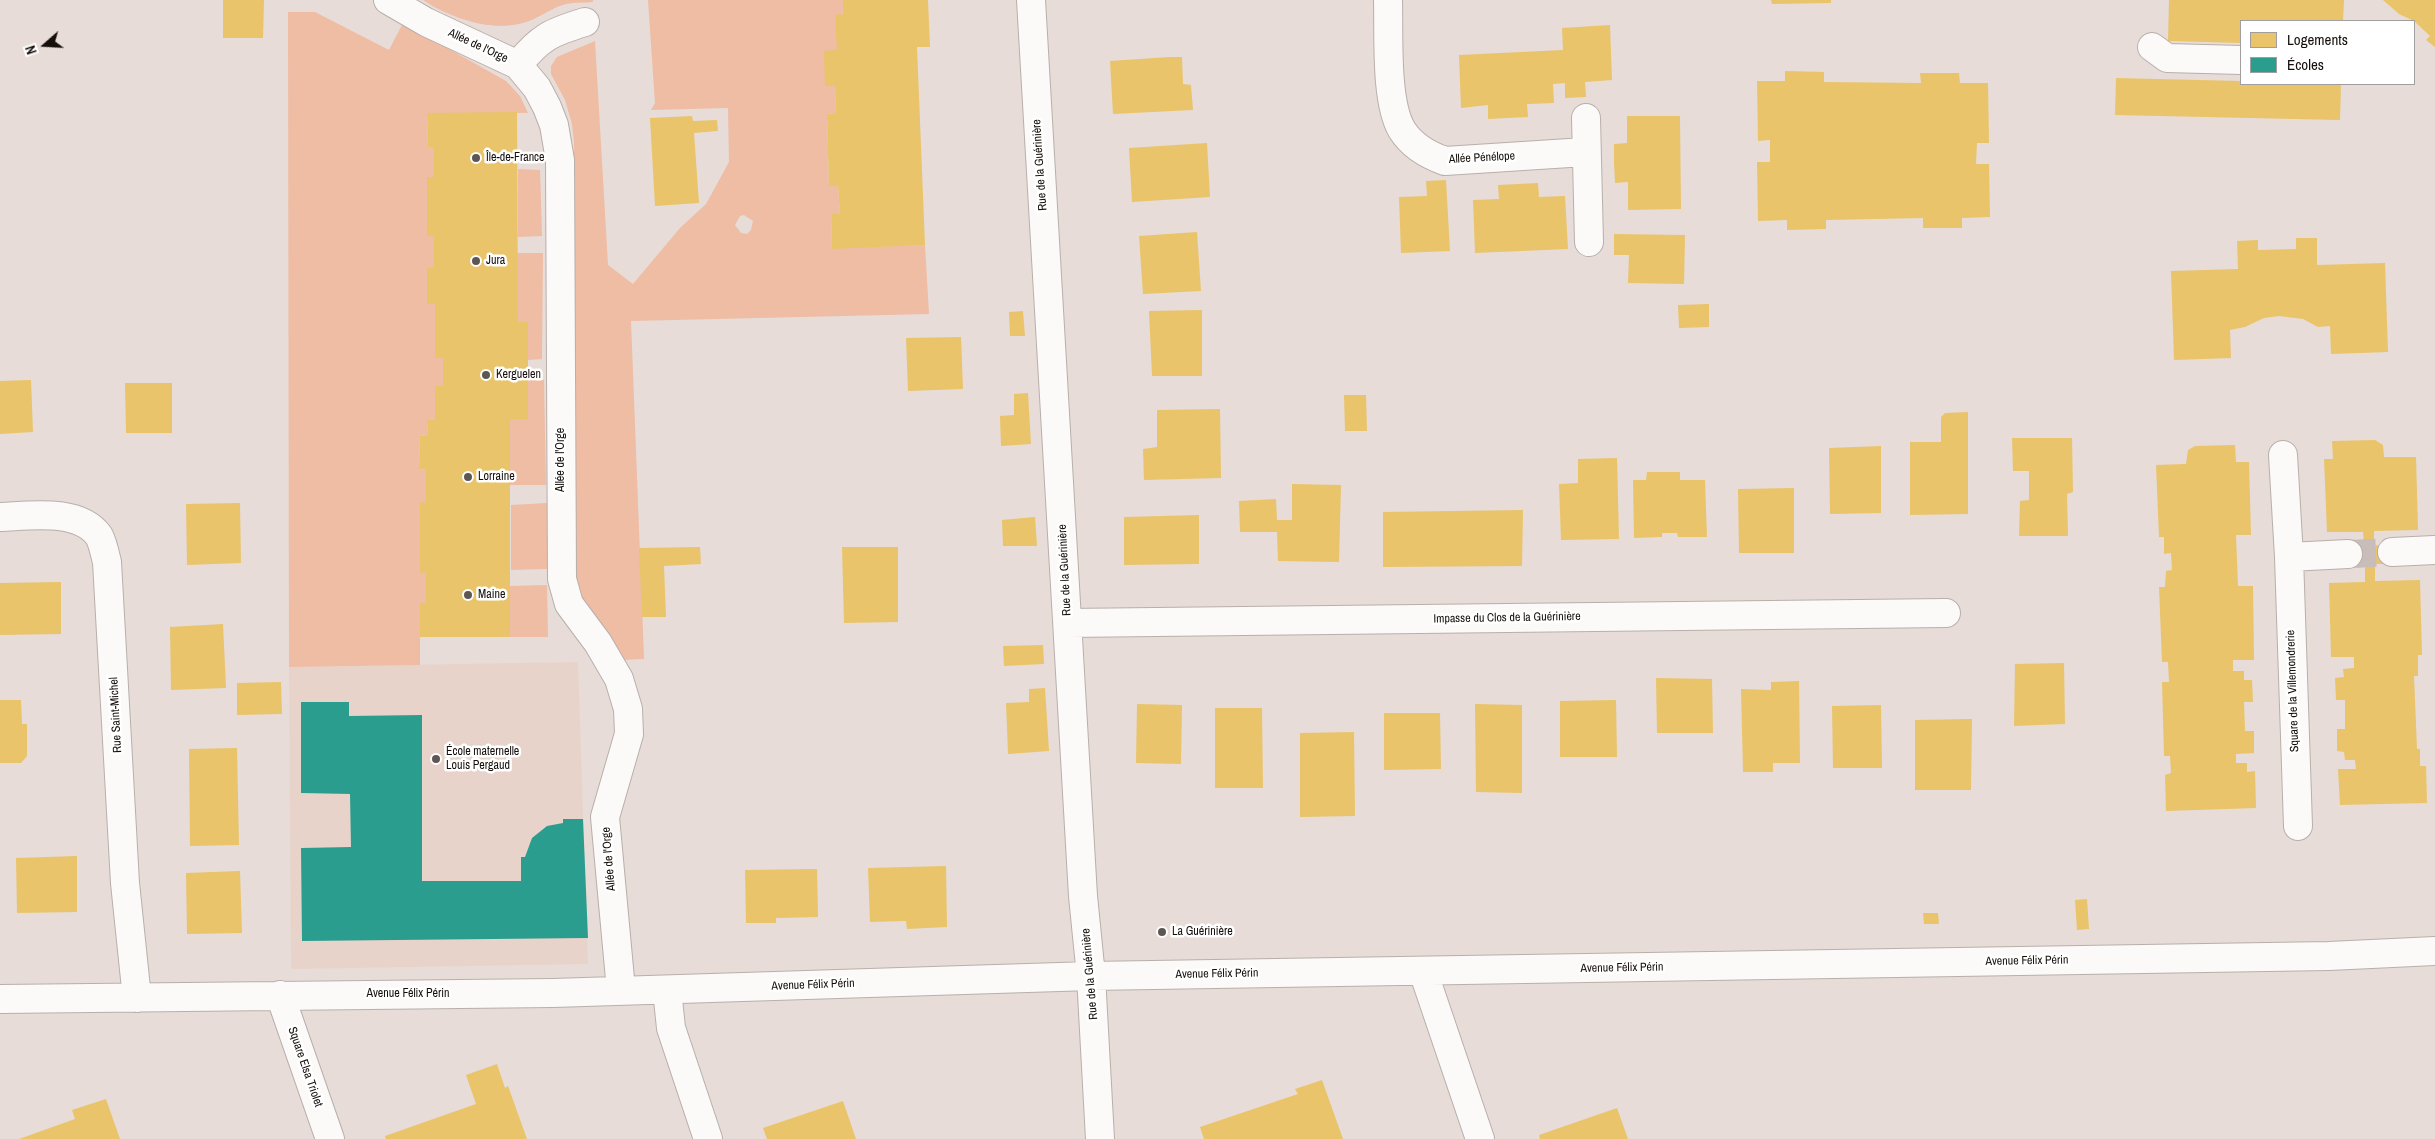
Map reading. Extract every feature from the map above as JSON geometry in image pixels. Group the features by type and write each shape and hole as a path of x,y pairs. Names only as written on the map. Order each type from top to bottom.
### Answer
{"street":[{"name":"Allée de l'Orge","path":"388,0 426,22 518,65 538,88 554,125 560,160 562,578 569,604 619,679 628,709 629,734 605,817 621,990"},
{"name":"Rue de la Guérinière","path":"1031,0 1083,896 1091,976 1100,1139"},
{"name":"Allée Pénélope","path":"1388,0 1392,101 1402,130 1426,154 1445,161 1585,152"},
{"path":"518,65 533,46 556,30 586,22"},
{"path":"2152,48 2167,58 2240,60"},
{"path":"1586,118 1585,152 1590,242"},
{"name":"Square de la Villemondrerie","path":"2283,455 2289,557 2298,826"},
{"name":"Rue Saint-Michel","path":"0,517 54,516 82,522 99,537 107,562 126,883 137,998"},
{"path":"2392,552 2435,550"},
{"path":"2289,557 2348,554"},
{"name":"Impasse du Clos de la Guérinière","path":"1068,623 1946,613"},
{"name":"Avenue Félix Périn","path":"0,999 553,993 1091,976 2329,956 2435,951"},
{"path":"1423,971 1480,1139"},
{"path":"667,990 671,1028 708,1139"},
{"name":"Square Elsa Triolet","path":"280,995 330,1139"}],"shaded area":[{"path":"423,0 593,0 593,2 566,4 523,23 498,26 458,18"},
{"path":"648,0 843,0 836,66 836,113 827,114 829,186 838,186 840,214 831,215 832,248 925,245 929,314 631,321 644,659 621,660 583,603 574,580 574,142 572,124 565,100 551,74 551,66 557,57 595,41 608,265 633,284 680,228 706,204 729,162 728,108 651,110 655,103","holes":["744,215 753,221 751,230 747,234 741,233 735,225 740,216"]},
{"path":"288,12 315,12 389,50 403,23 506,81 520,96 528,113 427,113 428,146 434,147 434,177 427,177 427,236 434,236 434,268 427,268 427,304 435,304 435,358 443,358 443,386 435,386 435,420 427,419 428,435 420,436 419,469 426,470 426,503 420,503 420,572 426,572 426,603 420,603 420,665 289,667"},
{"path":"518,169 540,170 542,236 518,237"},
{"path":"517,253 543,253 542,359 528,360 518,322"},
{"path":"528,380 544,380 546,485 510,485 510,419 528,419"},
{"path":"547,503 547,569 511,570 511,505"},
{"path":"547,585 548,637 510,637 510,586"},
{"name":"École maternelle Louis Pergaud","path":"578,662 588,964 291,969 289,667"}],"building: Logements":[{"path":"223,0 264,0 263,38 223,38"},
{"path":"843,0 928,0 930,47 917,47 925,245 832,249 831,214 840,214 838,186 829,186 827,114 836,113 835,85 825,86 824,51 837,50 835,15 843,14"},
{"path":"1771,0 1831,0 1831,3 1772,4"},
{"path":"2169,0 2344,0 2343,20 2240,20 2240,43 2168,41"},
{"path":"2383,0 2435,0 2435,47 2426,40 2430,36 2415,20 2399,14"},
{"path":"1610,25 1612,80 1585,82 1586,97 1565,98 1565,83 1553,84 1554,103 1527,104 1528,117 1488,119 1488,105 1461,108 1459,55 1563,50 1562,28"},
{"path":"1182,57 1183,84 1191,85 1193,110 1113,114 1110,61"},
{"path":"1785,71 1824,72 1824,82 1921,83 1920,73 1959,73 1960,83 1988,83 1989,143 1977,143 1976,164 1989,164 1990,217 1962,218 1962,228 1923,228 1923,218 1826,220 1826,229 1787,230 1787,220 1758,221 1757,162 1770,162 1770,140 1758,141 1757,81 1785,81"},
{"path":"2116,78 2240,81 2240,85 2341,85 2340,120 2115,115"},
{"path":"517,112 518,322 528,322 528,419 510,419 510,637 420,637 420,603 426,603 426,572 420,573 420,502 426,503 426,470 419,469 420,436 428,435 427,419 435,420 435,386 443,386 443,358 435,358 435,304 427,304 427,268 434,268 434,236 427,236 427,177 434,177 434,147 428,147 427,113"},
{"path":"692,116 693,121 717,120 718,131 694,133 699,203 655,206 650,118"},
{"path":"1627,116 1680,116 1681,209 1628,210 1628,182 1615,183 1614,163 1614,144 1627,143"},
{"path":"1207,143 1210,197 1132,202 1129,148"},
{"path":"1446,180 1450,251 1401,253 1399,197 1427,196 1426,181"},
{"path":"1538,183 1539,197 1565,196 1568,249 1475,253 1473,200 1499,199 1498,185"},
{"path":"1197,232 1201,291 1143,294 1139,236"},
{"path":"1614,234 1685,235 1684,284 1628,283 1629,255 1614,255"},
{"path":"2296,238 2317,238 2317,265 2385,263 2388,352 2331,354 2330,326 2318,327 2303,319 2279,316 2264,318 2245,327 2230,330 2231,358 2174,360 2171,271 2238,269 2237,241 2258,240 2258,250 2296,249"},
{"path":"1709,304 1709,327 1679,328 1678,305"},
{"path":"1202,310 1202,376 1152,376 1149,311"},
{"path":"1023,311 1025,336 1010,336 1009,312"},
{"path":"961,337 963,389 908,391 906,338"},
{"path":"31,380 33,432 0,434 0,381"},
{"path":"125,383 172,383 172,433 126,433"},
{"path":"1028,393 1031,444 1001,446 1000,416 1014,415 1014,394"},
{"path":"1344,395 1366,395 1367,431 1345,431"},
{"path":"1220,409 1221,478 1144,480 1143,449 1157,447 1157,410"},
{"path":"1968,412 1968,514 1910,515 1910,442 1941,442 1941,417 1945,413"},
{"path":"2012,438 2072,438 2073,492 2067,494 2068,536 2019,536 2020,501 2029,500 2029,471 2013,471"},
{"path":"2375,440 2383,445 2384,457 2416,457 2418,530 2374,531 2374,545 2384,546 2386,564 2375,564 2375,581 2420,580 2422,655 2418,655 2418,676 2414,676 2417,749 2420,749 2420,766 2426,766 2427,803 2340,805 2338,769 2356,769 2355,760 2345,760 2344,752 2337,751 2337,729 2345,729 2345,700 2336,700 2335,678 2344,677 2343,669 2354,668 2354,657 2331,657 2329,583 2365,582 2365,567 2357,568 2357,544 2364,543 2363,532 2327,532 2324,459 2333,459 2332,441"},
{"path":"2235,445 2236,462 2249,462 2251,535 2236,535 2238,586 2253,586 2254,660 2233,660 2233,671 2244,671 2244,680 2252,680 2253,702 2244,702 2245,731 2254,731 2254,753 2236,754 2236,763 2247,763 2247,772 2255,771 2256,808 2166,811 2165,775 2171,773 2170,756 2164,756 2162,682 2169,682 2168,662 2162,662 2159,587 2165,587 2166,571 2172,570 2171,553 2164,554 2164,537 2159,537 2156,465 2186,464 2188,450 2195,446"},
{"path":"1881,446 1881,513 1830,514 1829,448"},
{"path":"1617,458 1619,539 1561,540 1559,484 1578,483 1578,459"},
{"path":"1647,472 1680,472 1680,480 1705,480 1707,537 1678,537 1677,533 1662,533 1662,537 1634,538 1633,480 1646,480"},
{"path":"1292,484 1341,485 1339,562 1278,561 1277,532 1240,532 1239,501 1276,499 1277,520 1292,520"},
{"path":"1794,488 1794,553 1739,553 1738,489"},
{"path":"240,503 241,563 187,565 186,504"},
{"path":"1523,510 1522,566 1383,567 1383,512"},
{"path":"1199,515 1199,564 1124,565 1124,517"},
{"path":"1035,517 1037,546 1003,546 1002,520"},
{"path":"700,547 701,564 664,566 666,617 642,617 639,548"},
{"path":"842,547 898,547 898,622 844,623"},
{"path":"61,582 61,634 0,635 0,583"},
{"path":"223,624 226,688 171,690 170,627"},
{"path":"1043,645 1044,664 1004,666 1003,646"},
{"path":"2064,663 2065,724 2014,726 2015,664"},
{"path":"1656,678 1712,679 1713,733 1657,733"},
{"path":"1799,681 1800,763 1773,763 1773,772 1743,772 1741,689 1771,690 1771,682"},
{"path":"281,682 282,714 237,715 237,683"},
{"path":"1045,688 1049,751 1008,754 1006,703 1029,702 1029,689"},
{"path":"0,700 21,700 22,724 27,724 27,756 21,763 0,763"},
{"path":"1616,700 1617,757 1560,757 1560,701"},
{"path":"1137,704 1182,705 1181,764 1136,763"},
{"path":"1475,704 1522,705 1522,793 1476,792"},
{"path":"1881,705 1882,768 1833,768 1832,706"},
{"path":"1215,708 1262,708 1263,788 1215,788"},
{"path":"1384,713 1440,713 1441,769 1384,770"},
{"path":"1972,719 1971,790 1915,790 1915,720"},
{"path":"1354,732 1355,816 1300,817 1300,733"},
{"path":"237,748 239,845 190,846 189,749"},
{"path":"77,856 77,912 17,913 16,858"},
{"path":"946,866 947,927 907,929 906,921 870,922 868,868"},
{"path":"817,869 818,917 776,918 776,923 746,923 745,870"},
{"path":"240,871 242,933 187,934 186,873"},
{"path":"2087,899 2089,929 2077,930 2075,900"},
{"path":"1923,913 1938,913 1939,924 1924,924"},
{"path":"497,1064 505,1088 508,1086 527,1139 386,1139 385,1136 476,1104 466,1075"},
{"path":"1322,1080 1343,1139 1204,1139 1200,1127 1298,1094 1295,1089"},
{"path":"106,1099 120,1139 19,1139 75,1119 72,1110"},
{"path":"843,1101 856,1139 767,1139 763,1128"},
{"path":"1617,1108 1628,1139 1540,1139 1539,1135"}],"building: Écoles":[{"path":"301,702 349,702 349,716 422,715 422,881 521,881 521,857 525,857 532,838 547,826 563,823 563,819 583,819 588,938 302,941 301,848 351,847 350,794 301,793"}],"tunnel":[{"path":"2348,554 2392,552"}],"place":[{"name":"Île-de-France","path":"476,158"},
{"name":"Jura","path":"476,261"},
{"name":"Kerguelen","path":"486,375"},
{"name":"Lorraine","path":"468,477"},
{"name":"Maine","path":"468,595"},
{"name":"École maternelle Louis Pergaud","path":"436,759"},
{"name":"La Guérinière","path":"1162,932"}]}
